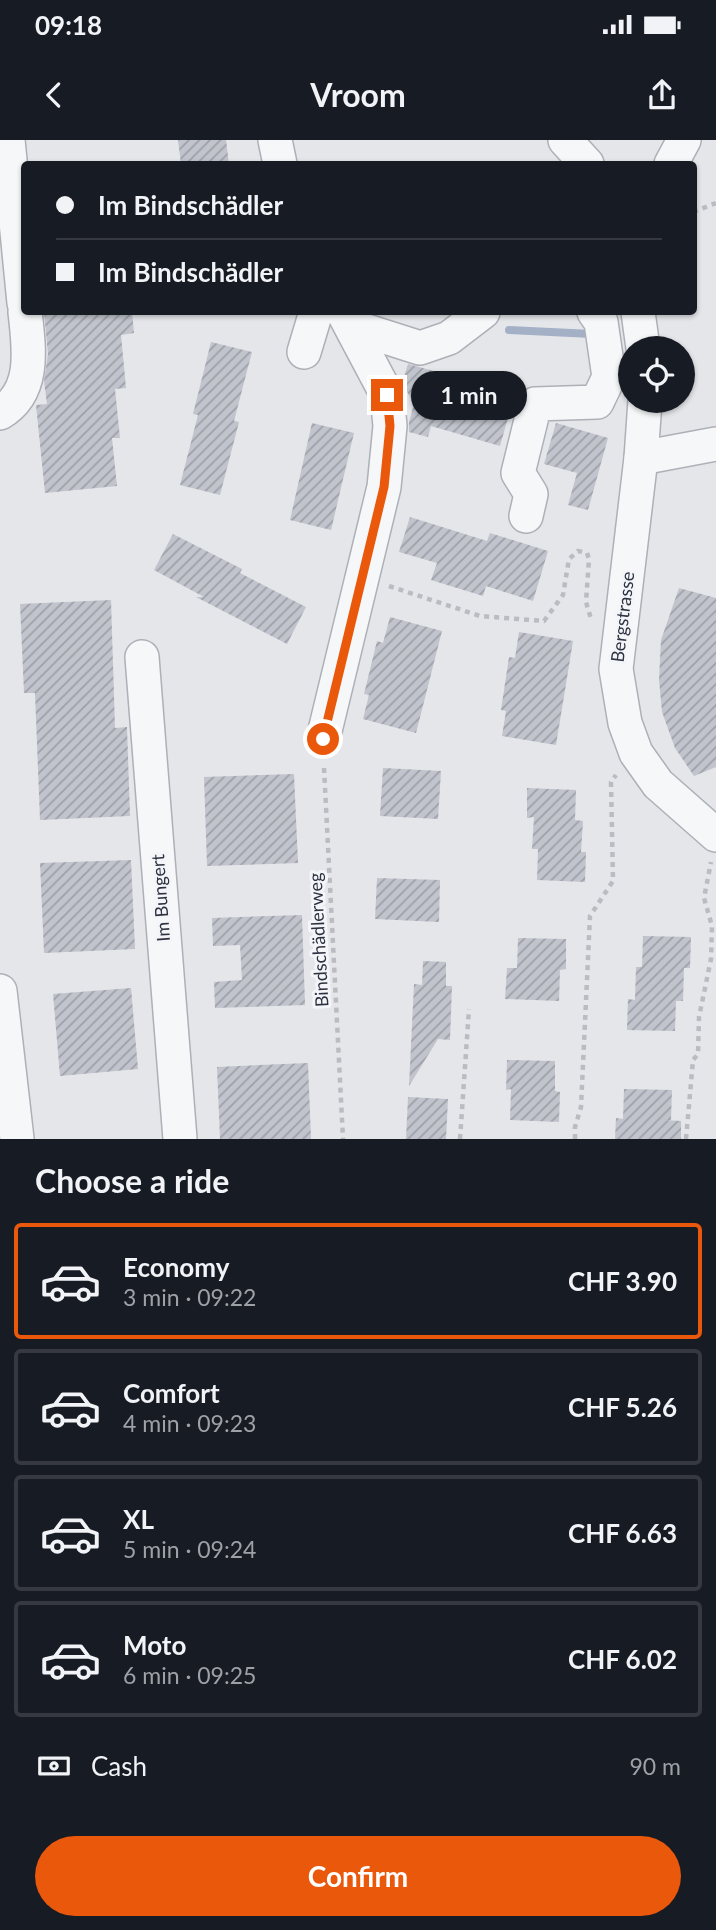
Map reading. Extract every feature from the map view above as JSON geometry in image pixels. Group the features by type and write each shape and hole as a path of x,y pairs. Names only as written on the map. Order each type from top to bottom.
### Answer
{"street":[{"path":"8,140 21,272"},
{"path":"275,140 279,161"},
{"path":"565,140 584,161"},
{"path":"673,161 684,140"},
{"path":"0,413 11,407 22,392 30,354 25,315"},
{"path":"304,352 315,315"},
{"path":"347,319 420,348 449,338 479,315"},
{"path":"526,516 531,494 518,473 535,404 597,401 609,377 601,322 596,315"},
{"path":"638,315 641,336"},
{"path":"323,739 384,487 390,426 387,395 347,319"},
{"name":"Bergstrasse","path":"644,413 640,473 616,669 625,723 636,753 658,785 716,835"},
{"path":"640,473 716,444"},
{"name":"Im Bungert","path":"142,657 180,1139"},
{"path":"0,991 17,1139"}],"path":[{"path":"697,210 716,203"},
{"path":"362,578 480,616 544,621 563,595 569,559 578,551 587,553 586,602 594,628 621,632"},
{"name":"Bindschädlerweg","path":"323,739 343,1139"},
{"path":"575,1139 575,1126 581,1107 590,916 613,881 611,782 621,769"},
{"path":"686,1139 693,1060 698,1054 699,1017 710,959 712,926 704,898 716,835"},
{"path":"460,1139 469,1009"}],"building":[{"path":"178,140 226,140 229,161 181,161"},
{"path":"44,315 132,315 134,333 121,335 126,388 115,389 120,438 112,438 117,486 45,493 36,405 47,404 44,381 48,354"},
{"path":"211,342 252,352 234,421 239,422 220,495 180,485 198,415 193,414"},
{"path":"408,364 515,393 500,446 431,426 428,437 409,432 414,404 402,383"},
{"path":"312,423 354,433 331,530 290,520"},
{"path":"556,423 608,438 588,510 568,505 577,473 544,464"},
{"path":"410,517 487,541 490,533 548,551 533,601 486,586 483,596 431,580 437,563 399,552"},
{"path":"173,534 242,569 240,573 306,607 287,644 196,597 204,597 154,570"},
{"path":"679,588 716,598 716,767 694,776 675,748 662,712 659,680 661,640"},
{"path":"111,600 115,728 127,727 130,816 40,820 35,693 24,693 20,604"},
{"path":"390,617 442,631 416,733 363,719 369,695 364,694 377,641 383,643"},
{"path":"519,632 573,641 556,745 502,736 506,711 501,710 509,657 515,658"},
{"path":"383,768 441,771 438,819 380,816"},
{"path":"294,774 298,863 207,866 204,777"},
{"path":"527,788 576,790 575,820 583,821 581,852 586,852 585,882 537,880 538,849 532,849 534,817 527,818"},
{"path":"131,860 135,949 44,953 40,863"},
{"path":"377,878 440,880 439,922 375,919"},
{"path":"302,915 305,1005 215,1008 214,982 242,980 240,945 213,946 212,918"},
{"path":"643,936 691,937 690,968 684,968 683,1001 676,1001 675,1031 627,1030 628,999 635,1000 636,967 642,967"},
{"path":"518,938 566,939 566,969 560,970 559,1001 505,999 507,968 517,968"},
{"path":"423,961 446,962 446,986 452,986 450,1040 438,1039 409,1086 414,984 422,985"},
{"path":"131,988 138,1069 60,1076 53,994"},
{"path":"507,1060 555,1061 555,1091 560,1092 559,1122 510,1120 511,1089 506,1090"},
{"path":"308,1063 311,1139 220,1139 217,1067"},
{"path":"624,1089 672,1090 671,1120 665,1120 681,1121 681,1139 615,1139 616,1118 623,1119"},
{"path":"408,1097 448,1099 446,1139 406,1139"}],"waterway":[{"path":"509,330 592,334"}],"route":[{"path":"323,739 384,487 390,426 387,395"}]}
